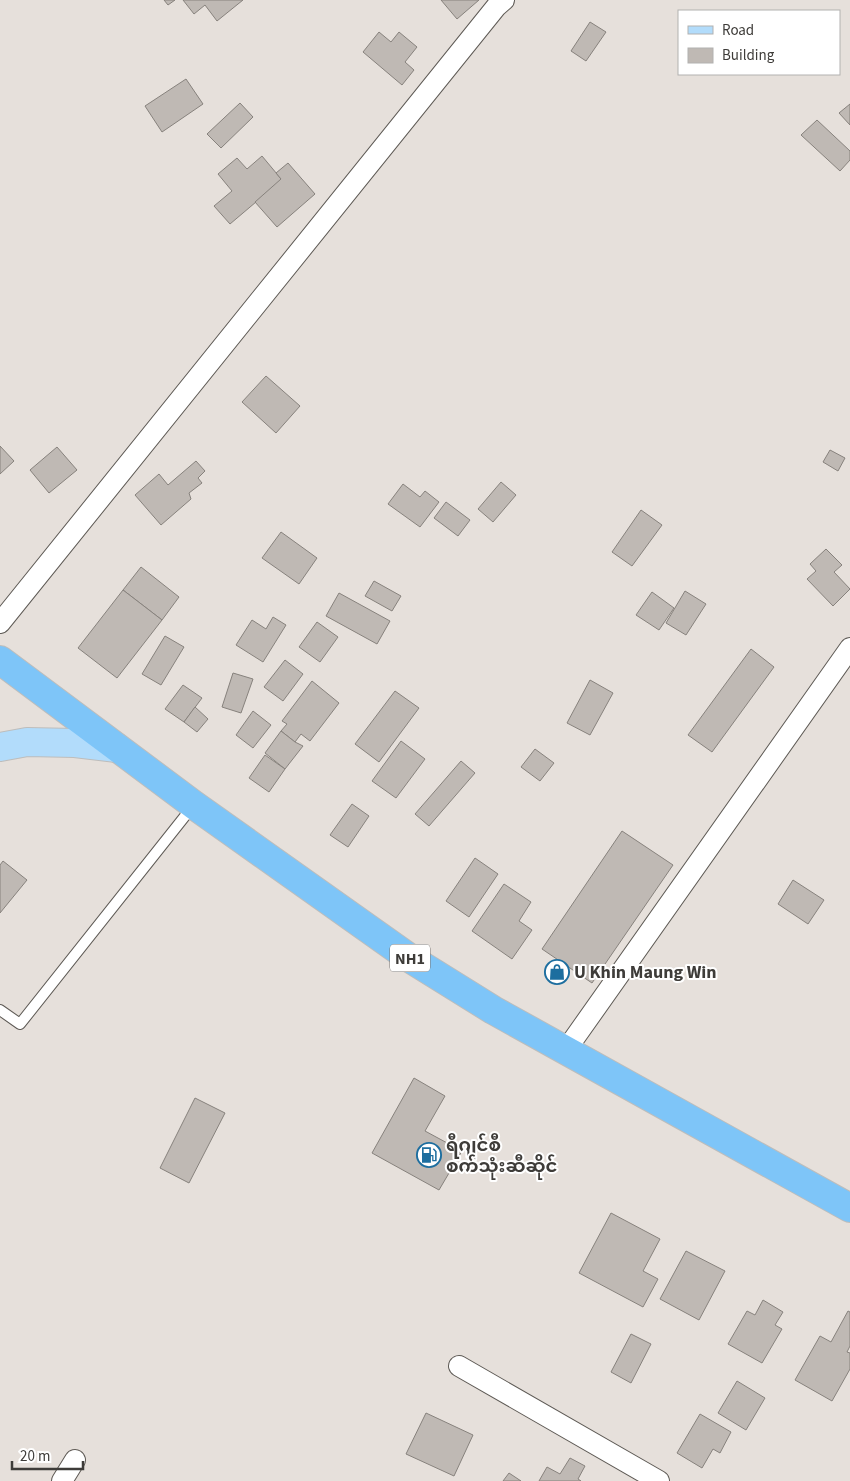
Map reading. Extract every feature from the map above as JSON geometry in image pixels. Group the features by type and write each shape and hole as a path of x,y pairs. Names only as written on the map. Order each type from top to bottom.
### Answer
{"highway":[{"name":"NH1","path":"0,660 194,805 411,959 493,1010 850,1208"}],"main road":[{"path":"0,747 27,742 75,743 117,748"}],"street":[{"path":"0,624 496,7 504,0"},
{"path":"566,1050 850,648"},
{"path":"459,1366 659,1481"},
{"path":"62,1481 75,1460"}],"lane":[{"path":"0,1010 20,1024 194,805"}],"building":[{"path":"164,0 175,0 168,5"},
{"path":"183,0 243,0 217,21 205,5 194,14"},
{"path":"441,0 479,0 457,19"},
{"path":"590,22 606,32 586,61 571,51"},
{"path":"379,32 391,42 399,32 417,47 405,62 414,70 402,85 363,52"},
{"path":"186,79 203,104 162,132 145,106"},
{"path":"240,103 253,117 221,148 207,134"},
{"path":"850,104 850,125 839,113"},
{"path":"817,120 850,151 850,160 840,171 801,135"},
{"path":"262,156 282,180 230,224 214,206 232,191 218,174 237,158 247,169"},
{"path":"288,163 315,194 277,227 255,202 281,179 276,173"},
{"path":"266,376 300,406 276,433 242,402"},
{"path":"0,446 14,461 0,474"},
{"path":"57,447 77,470 49,493 30,470"},
{"path":"830,450 845,458 838,471 823,462"},
{"path":"196,461 205,471 198,478 202,483 189,493 191,499 161,525 135,495 159,474 168,485"},
{"path":"501,482 516,495 493,522 478,509"},
{"path":"403,484 420,497 425,491 439,502 420,527 388,504"},
{"path":"446,502 470,520 458,536 434,518"},
{"path":"641,510 662,525 632,566 612,552"},
{"path":"281,532 317,558 299,584 262,558"},
{"path":"826,549 842,565 834,572 850,589 833,606 807,579 816,571 810,564"},
{"path":"141,567 179,597 162,620 123,590"},
{"path":"374,581 401,596 392,611 365,596"},
{"path":"123,590 162,620 117,678 78,648"},
{"path":"685,591 706,604 686,635 666,623"},
{"path":"652,592 674,608 659,630 636,615"},
{"path":"339,593 390,621 377,644 326,616"},
{"path":"273,617 286,625 263,662 236,645 252,620 266,629"},
{"path":"317,622 338,637 320,662 299,647"},
{"path":"165,636 184,647 161,685 142,674"},
{"path":"751,649 774,667 712,752 688,735"},
{"path":"285,660 303,674 283,701 264,687"},
{"path":"233,673 253,679 241,713 222,707"},
{"path":"590,680 613,693 590,735 567,723"},
{"path":"312,681 339,703 310,741 301,734 295,742 281,731 287,724 282,721"},
{"path":"183,685 202,698 184,722 165,709"},
{"path":"395,691 419,708 379,762 355,744"},
{"path":"195,707 208,719 197,732 184,722"},
{"path":"253,711 271,725 253,748 236,735"},
{"path":"281,731 303,746 285,769 265,753"},
{"path":"401,741 425,759 396,798 372,781"},
{"path":"535,749 554,763 540,781 521,767"},
{"path":"265,755 285,769 269,792 249,778"},
{"path":"461,761 475,773 429,826 415,814"},
{"path":"352,804 369,816 348,847 330,835"},
{"path":"622,831 673,865 592,983 542,949"},
{"path":"475,858 498,874 469,917 446,901"},
{"path":"3,861 27,880 0,913 0,865"},
{"path":"793,880 824,900 808,924 778,904"},
{"path":"504,884 531,902 519,921 532,930 512,959 472,931"},
{"path":"414,1078 445,1096 425,1131 462,1151 439,1190 372,1153"},
{"path":"195,1098 225,1113 189,1183 160,1168"},
{"path":"611,1213 660,1239 643,1271 658,1279 643,1307 579,1273"},
{"path":"686,1251 725,1271 699,1320 660,1299"},
{"path":"763,1300 783,1312 775,1325 782,1329 762,1363 728,1344 747,1311 755,1315"},
{"path":"848,1311 850,1312 850,1346 847,1352 850,1353 850,1369 832,1401 795,1380 820,1336 831,1342"},
{"path":"631,1334 651,1344 631,1383 611,1372"},
{"path":"737,1381 765,1398 746,1430 718,1413"},
{"path":"426,1413 473,1435 454,1476 406,1454"},
{"path":"700,1414 731,1432 720,1453 713,1449 702,1468 677,1453"},
{"path":"570,1458 585,1466 578,1479 581,1481 539,1481 547,1467 560,1474"},
{"path":"509,1473 521,1481 503,1481"}],"place":[{"name":"U Khin Maung Win","path":"557,972"},
{"name":"ရီဂျင်စီ စက်သုံးဆီဆိုင်","path":"429,1155"}]}
